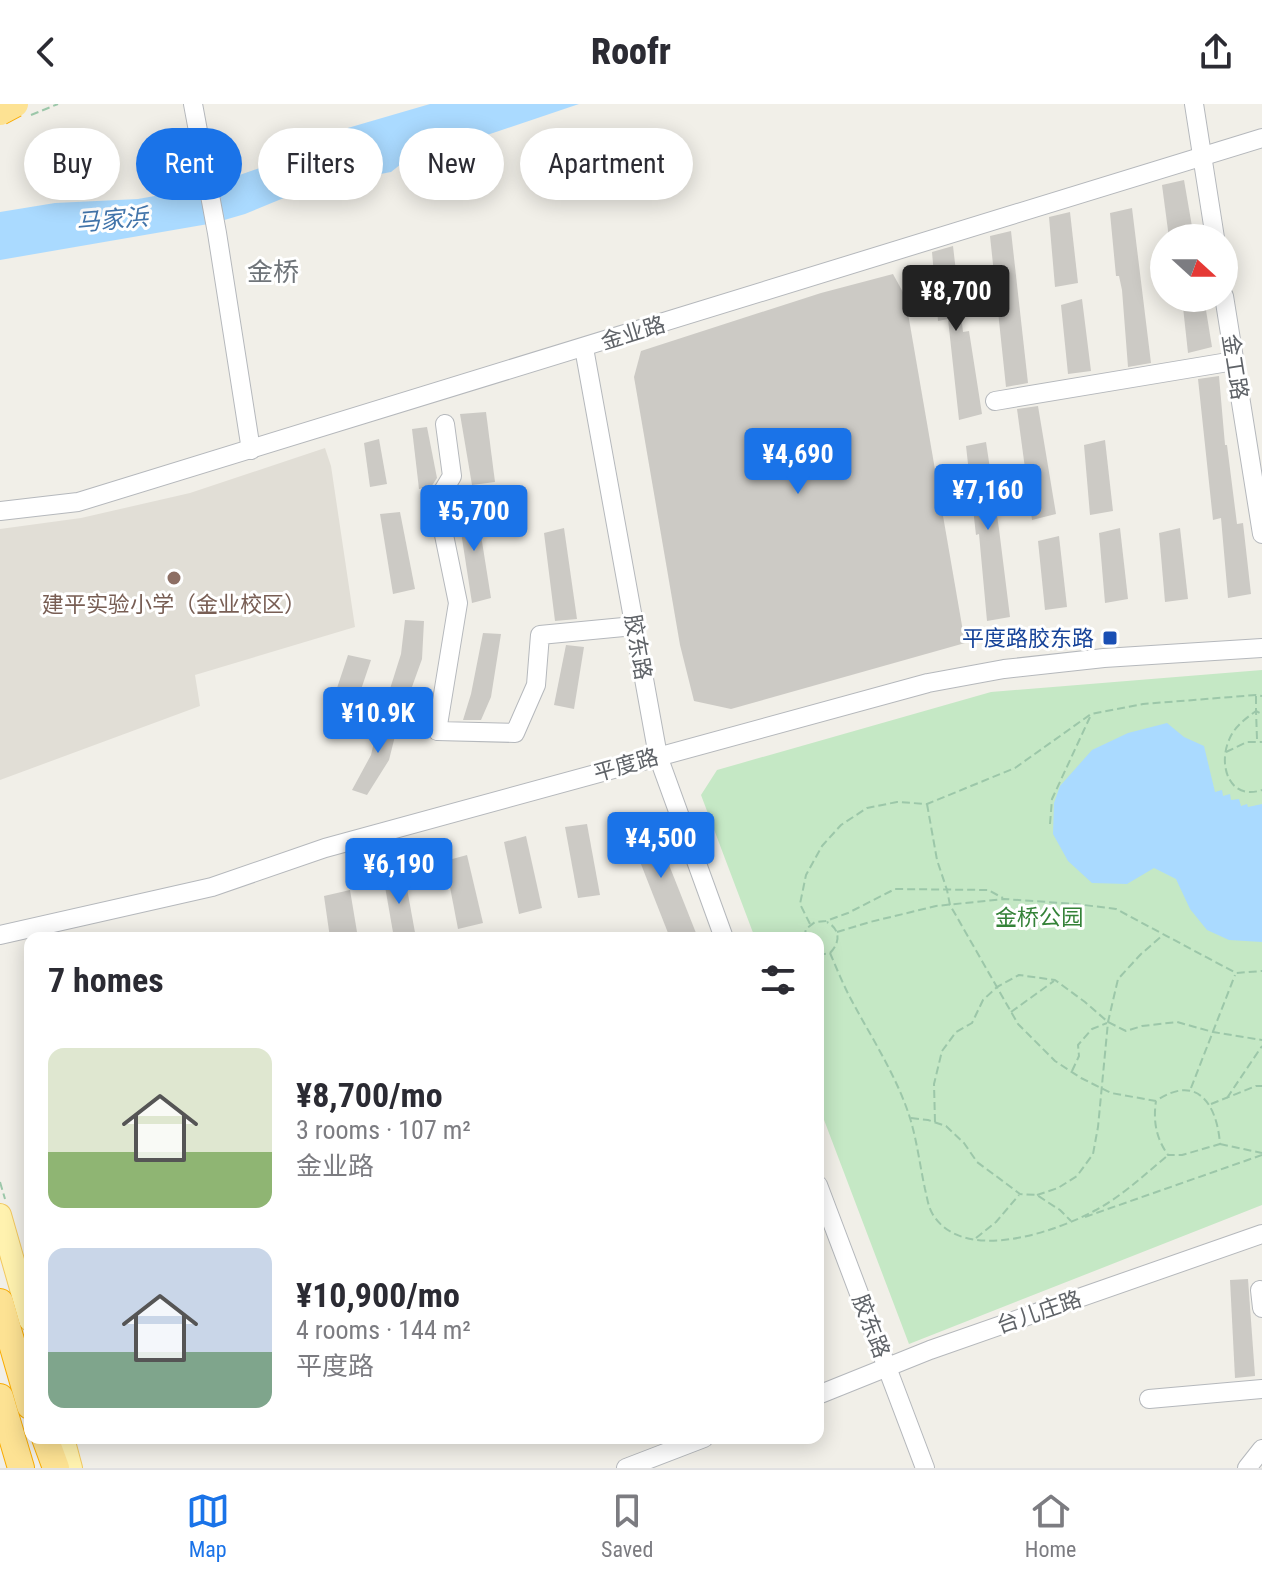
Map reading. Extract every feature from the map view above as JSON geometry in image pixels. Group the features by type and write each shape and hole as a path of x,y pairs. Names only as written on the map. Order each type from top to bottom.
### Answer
{"highway":[{"path":"0,111 16,104"},
{"path":"0,1302 24,1383"},
{"path":"0,1397 21,1468"},
{"path":"43,1444 48,1468"},
{"path":"45,1444 56,1468"},
{"path":"0,1453 6,1468"}],"main road":[{"path":"0,1215 24,1299"},
{"path":"65,1444 71,1468"}],"street":[{"path":"193,104 251,450"},
{"path":"1194,104 1213,224"},
{"name":"金业路","path":"0,511 78,502 1262,138"},
{"name":"金工路","path":"1226,312 1262,534"},
{"name":"胶东路","path":"584,348 658,756 722,932"},
{"path":"995,401 1234,361"},
{"path":"445,424 452,476 437,501 458,603 437,731 515,733 536,685 540,635 634,626"},
{"name":"平度路","path":"0,935 212,887 325,848 928,683 1004,669 1104,658 1262,648"},
{"name":"胶东路","path":"824,1201 925,1468"},
{"name":"台儿庄路","path":"824,1393 930,1350 1262,1234"},
{"path":"1149,1399 1262,1389"},
{"path":"626,1468 688,1444"},
{"path":"1247,1468 1262,1449"}],"path":[{"path":"1256,695 1257,742"},
{"path":"810,924 800,904 806,875 822,846 841,825 867,808 897,802 927,804 1015,768 1091,714 1143,704 1262,696"},
{"path":"1256,711 1262,714"},
{"path":"1256,711 1242,720 1230,736 1224,753 1225,769 1231,783 1240,790 1255,793 1262,790"},
{"path":"1050,824 1052,799 1091,714"},
{"path":"1224,753 1247,742 1262,742"},
{"path":"927,804 937,860 950,905 1018,1024 1055,1061 1111,1093 1156,1101 1180,1089 1190,1089 1202,1096 1215,1114 1220,1144"},
{"path":"826,921 895,889 988,890 1004,899"},
{"path":"837,932 950,905 1004,899 1076,904 1116,909 1236,973 1262,971"},
{"path":"805,932 810,924 820,920 831,924 837,932 837,944 830,953 824,954"},
{"path":"910,1118 946,1126 964,1143 977,1162 1020,1194 1037,1195 1058,1188 1077,1176 1093,1154 1108,1022 1118,979 1164,934"},
{"path":"830,953 881,1052 910,1118 930,1211 942,1228 961,1238 983,1241 1029,1237 1057,1228 1093,1212 1126,1192 1168,1155 1182,1155 1220,1144 1262,1154"},
{"path":"1190,1089 1236,973"},
{"path":"935,1122 934,1084 942,1051 956,1032 972,1023 983,1000 997,987 1019,975 1055,980 1108,1022 1126,1031 1177,1022 1262,1040"},
{"path":"1011,1012 1055,980"},
{"path":"1072,1072 1079,1056 1078,1045 1092,1029 1108,1022"},
{"path":"1227,1098 1262,1046"},
{"path":"1208,1105 1262,1086"},
{"path":"1156,1101 1156,1131 1168,1155"},
{"path":"1072,1221 1262,1154"},
{"path":"974,1240 996,1222 1020,1194"},
{"path":"1037,1195 1072,1221"}],"shaded area":[{"name":"建平实验小学（金业校区）","path":"325,448 331,466 355,627 195,675 200,706 0,780 0,529 81,518 190,493"}],"green space":[{"name":"金桥公园","path":"1262,670 1262,1205 909,1344 824,1120 824,932 753,932 701,795 717,770 991,692"}],"water":[{"path":"430,104 579,104 504,129 399,128 399,166 383,174 383,128 348,128"},
{"name":"马家浜","path":"258,169 258,200 279,200 214,223 0,260 0,212 55,203 136,199 242,200 242,174"},
{"path":"1167,723 1184,737 1204,746 1215,792 1222,790 1223,796 1230,794 1231,800 1239,799 1241,806 1262,804 1262,942 1229,940 1207,930 1190,909 1176,879 1154,868 1127,884 1092,883 1068,861 1053,834 1054,803 1060,786 1092,750 1128,733"}],"building":[{"path":"1184,180 1192,224 1167,224 1162,185"},
{"path":"1132,208 1151,363 1128,367 1122,290 1119,276 1116,276 1110,213"},
{"path":"1070,212 1078,283 1055,287 1049,217"},
{"path":"1011,231 1028,383 1006,387 990,236"},
{"path":"953,246 963,332 969,331 982,414 959,420 948,319 938,321 932,252"},
{"path":"893,274 905,296 965,643 731,709 694,701 680,645 634,377 641,351 821,293"},
{"path":"1082,299 1091,371 1068,374 1061,305"},
{"path":"1184,312 1206,312 1212,347 1188,353"},
{"path":"1219,376 1225,445 1237,524 1243,523 1251,594 1228,598 1221,518 1213,520 1198,379"},
{"path":"1038,406 1056,514 1032,520 1017,409"},
{"path":"486,412 495,482 472,485 460,414"},
{"path":"427,427 437,478 431,487 419,489 412,429"},
{"path":"379,439 387,484 370,487 364,443"},
{"path":"1105,440 1113,511 1090,515 1084,445"},
{"path":"986,442 1010,617 987,621 979,534 976,535 966,446"},
{"path":"476,504 491,598 472,603 457,506"},
{"path":"400,512 415,589 393,594 380,514"},
{"path":"564,528 577,619 555,621 544,533"},
{"path":"1120,528 1128,599 1105,603 1099,533"},
{"path":"1180,528 1188,599 1165,602 1159,533"},
{"path":"1059,536 1067,607 1045,610 1038,541"},
{"path":"405,620 424,621 422,659 408,698 389,692 401,654"},
{"path":"483,633 501,634 491,697 481,720 463,720 471,694"},
{"path":"566,645 584,647 574,709 554,705"},
{"path":"348,655 371,660 348,728 325,724"},
{"path":"380,717 399,720 389,760 367,795 352,790 371,755"},
{"path":"650,817 696,932 668,932 626,826"},
{"path":"587,824 600,895 578,898 565,827"},
{"path":"526,836 542,908 519,914 504,842"},
{"path":"467,855 483,923 458,929 445,861"},
{"path":"404,872 415,932 393,932 383,875"},
{"path":"350,890 357,932 329,932 324,896"},
{"path":"1248,1279 1255,1376 1235,1378 1230,1280"}],"place":[{"name":"建平实验小学（金业校区）","path":"174,578"},
{"name":"平度路胶东路","path":"1110,638"}],"district":[{"name":"金桥","path":"273,272"}]}
